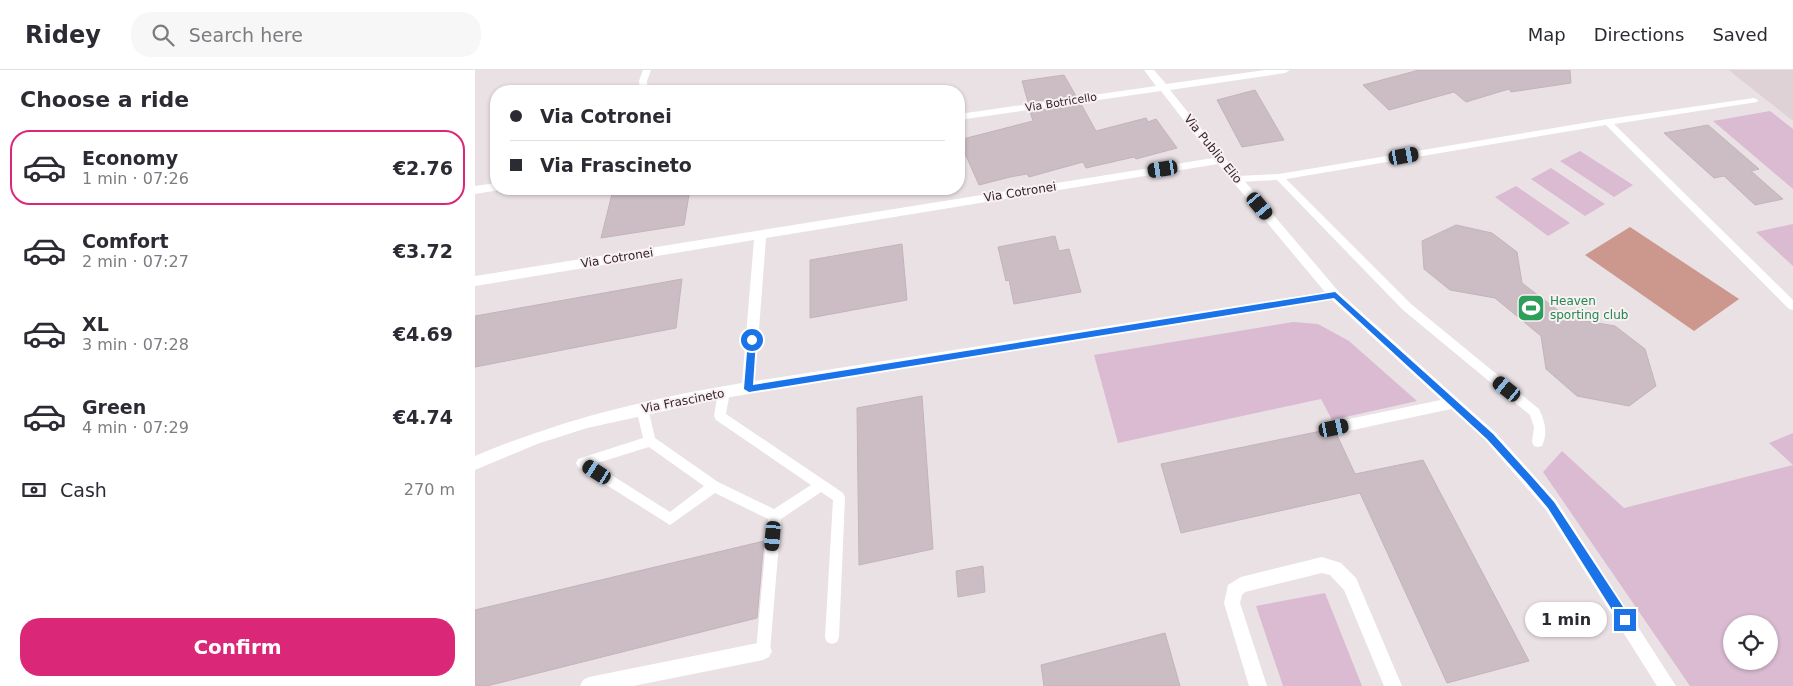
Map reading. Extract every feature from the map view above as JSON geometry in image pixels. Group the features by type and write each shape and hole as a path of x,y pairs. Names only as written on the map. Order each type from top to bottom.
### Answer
{"street":[{"name":"Via Publio Elio","path":"1149,70 1221,160 1335,295"},
{"name":"Via Botricello","path":"965,116 1285,70"},
{"name":"Via Cotronei","path":"475,281 1221,160"},
{"path":"475,190 490,187"},
{"path":"749,389 760,235"},
{"path":"1335,295 1490,436 1551,505 1667,686"},
{"name":"Via Frascineto","path":"475,463 520,444 566,428 642,408 724,392 1335,295"},
{"path":"1334,428 1453,403"},
{"path":"1258,686 1232,603 1234,591 1241,585 1322,565 1335,569 1350,584 1393,686"},
{"path":"589,686 763,650"}],"lane":[{"path":"643,85 647,70"},
{"path":"1238,179 1279,177 1608,122 1754,100"},
{"path":"1608,122 1793,306"},
{"path":"1279,177 1407,308 1535,412 1540,427 1539,442"},
{"path":"724,392 719,416 839,497 833,637"},
{"path":"642,408 650,441 714,486 775,516"},
{"path":"650,441 582,462 670,519 714,486"},
{"path":"775,516 821,485"},
{"path":"763,650 775,516"}],"shaded area":[{"path":"1729,70 1793,70 1793,121 1736,76"},
{"path":"1770,111 1793,129 1793,189 1713,121"},
{"path":"1580,151 1633,185 1614,197 1560,161"},
{"path":"1551,168 1605,204 1585,216 1531,179"},
{"path":"1516,186 1570,223 1548,236 1495,197"},
{"path":"1793,224 1793,266 1756,232"},
{"path":"1630,227 1739,299 1694,331 1585,255"},
{"path":"1293,322 1318,324 1349,341 1417,401 1332,420 1321,399 1118,443 1094,355"},
{"path":"1793,433 1793,465 1769,443"},
{"path":"1562,451 1624,508 1793,465 1793,686 1690,686 1543,472"},
{"path":"1325,593 1362,686 1283,686 1256,606"}],"building":[{"path":"1419,70 1570,70 1571,83 1511,92 1509,89 1466,102 1454,92 1389,110 1363,85"},
{"path":"1064,75 1076,96 1028,102 1022,81"},
{"path":"1255,90 1284,140 1242,147 1217,100"},
{"path":"1081,104 1096,131 1146,118 1148,122 1156,119 1177,148 1136,159 1134,157 1086,168 1083,162 1029,177 1027,174 979,185 965,154 965,138 1033,121 1030,112"},
{"path":"1708,125 1759,169 1751,171 1783,199 1755,205 1724,176 1714,178 1664,133"},
{"path":"612,195 689,195 684,225 601,238"},
{"name":"Heaven sporting club","path":"1456,225 1492,233 1517,252 1522,283 1568,318 1615,326 1645,349 1656,386 1629,406 1577,396 1546,369 1541,336 1495,298 1450,290 1424,269 1422,241"},
{"path":"1055,236 1059,251 1069,249 1081,292 1014,304 1009,280 1006,281 998,247"},
{"path":"902,244 907,300 810,318 810,260"},
{"path":"682,279 676,328 475,367 475,316"},
{"path":"922,396 933,549 859,565 857,408"},
{"path":"1326,430 1328,434 1337,435 1355,474 1423,460 1529,661 1447,683 1360,493 1181,533 1161,464"},
{"path":"764,541 757,618 487,686 475,686 475,610"},
{"path":"983,566 985,592 958,597 956,571"},
{"path":"1165,633 1180,686 1044,686 1041,665"}],"place":[{"name":"Heaven sporting club","path":"1531,308"}],"route":[{"path":"752,340 749,389 1278,306 1335,295 1392,349 1490,436 1551,505 1625,620"}]}
